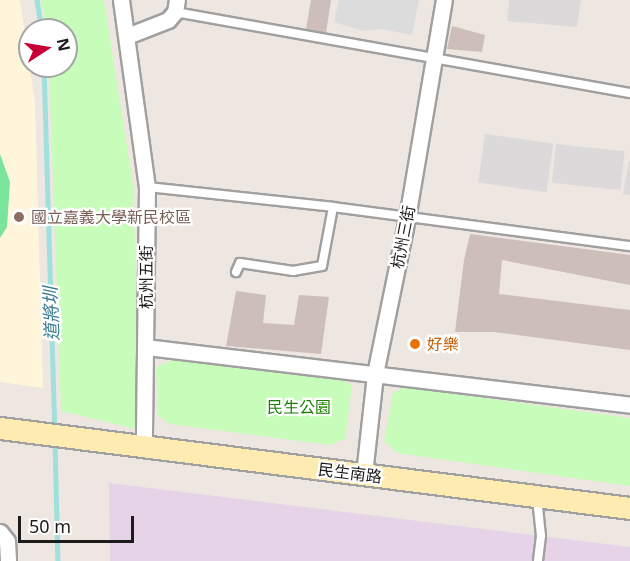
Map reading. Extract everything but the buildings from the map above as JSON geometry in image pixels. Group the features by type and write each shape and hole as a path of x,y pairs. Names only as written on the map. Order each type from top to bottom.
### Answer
{"main road":[{"name":"民生南路","path":"0,428 630,508"}],"street":[{"name":"杭州五街","path":"122,0 147,187 144,447"},
{"name":"杭州三街","path":"364,474 375,374 407,218 444,0"},
{"path":"127,36 168,20 176,6"},
{"path":"146,347 630,405"},
{"path":"0,532 7,541 8,561"}],"lane":[{"path":"176,6 435,60 630,93"},
{"path":"147,187 333,207 630,246"},
{"path":"236,272 240,263 293,271 322,266 333,207"},
{"path":"537,497 541,536 538,561"}],"shaded area":[{"name":"國立嘉義大學新民校區","path":"0,0 20,0 23,18 18,18 18,78 31,78 35,103 43,388 0,382"},
{"path":"339,0 419,0 412,35 382,29 363,31 334,22"},
{"path":"509,0 581,0 577,27 507,21"},
{"path":"485,134 553,144 547,192 478,183"},
{"path":"556,144 625,151 621,190 552,183"},
{"path":"630,161 630,195 623,194"},
{"path":"109,483 630,547 630,561 110,561"}],"green space":[{"path":"41,0 104,0 133,185 141,430 61,411 49,78 78,78 78,18 44,18"},
{"path":"0,154 10,182 7,227 0,238"},
{"name":"民生公園","path":"176,359 340,379 352,385 345,439 329,445 170,424 158,416 156,367"},
{"path":"405,387 630,418 630,486 397,453 384,441 393,393"}],"waterway":[{"name":"道將圳","path":"37,0 40,18"},
{"name":"道將圳","path":"44,78 55,429"},
{"name":"道將圳","path":"55,441 58,561"}],"place":[{"name":"國立嘉義大學新民校區","path":"19,217"},
{"name":"好樂","path":"415,344"}]}
